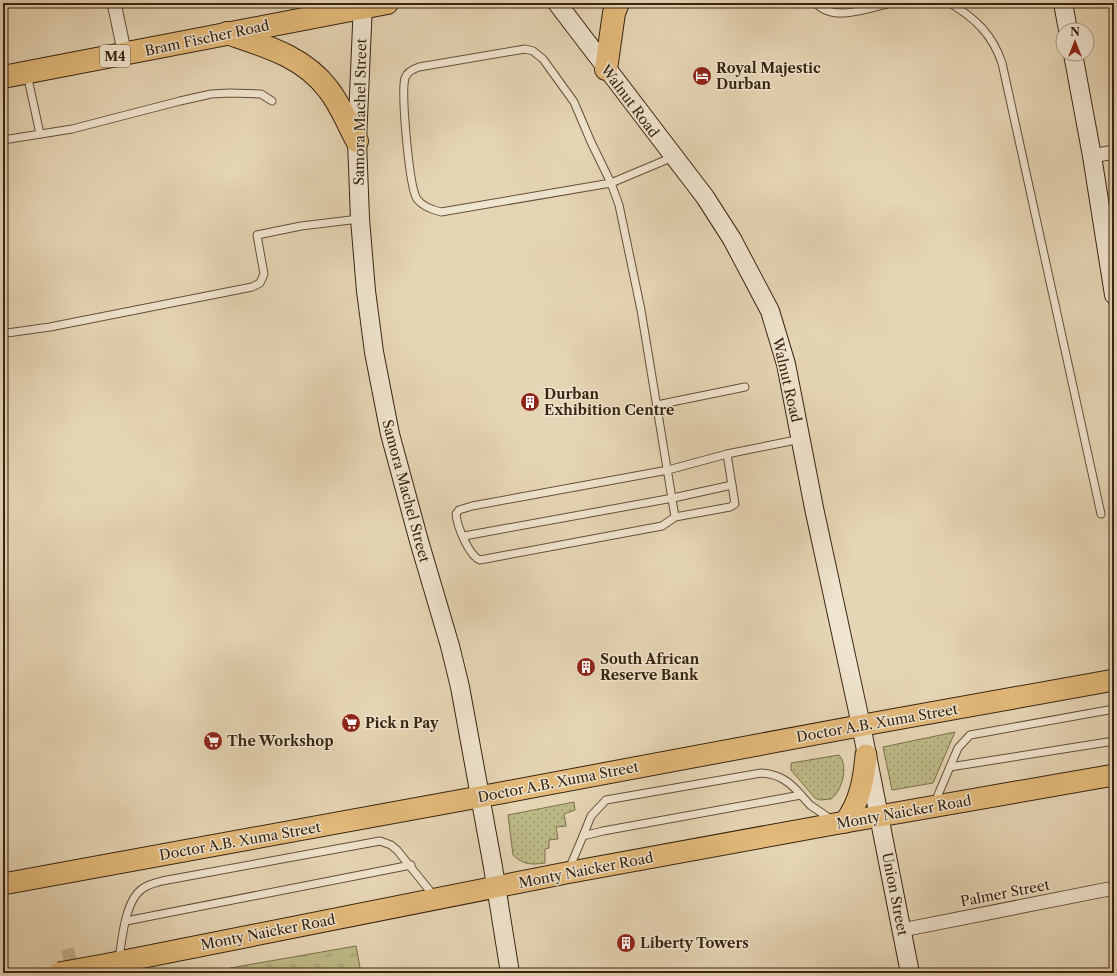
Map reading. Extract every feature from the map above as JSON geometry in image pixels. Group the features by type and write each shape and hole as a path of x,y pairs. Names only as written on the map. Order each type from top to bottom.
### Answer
{"highway":[{"name":"Bram Fischer Road","path":"3,76 125,55 362,5 387,3"},
{"path":"606,69 614,13 618,3"},
{"path":"226,33 273,49 295,59 313,71 329,90 338,104 357,141"}],"main road":[{"name":"Walnut Road","path":"557,3 705,197 732,240 770,311 786,364 861,725 878,816"},
{"path":"1063,3 1067,22"},
{"name":"Samora Machel Street","path":"362,5 357,141 360,219 366,291 377,369 390,434 418,541 450,646 460,687 479,797 497,888 510,973"},
{"path":"1074,62 1092,156 1114,294"},
{"name":"Doctor A.B. Xuma Street","path":"3,884 861,725 1114,680"},
{"path":"841,822 857,801 862,784 866,755"},
{"name":"Monty Naicker Road","path":"59,973 497,888 566,873 841,822 1114,775"},
{"name":"Union Street","path":"878,816 910,973"}],"street":[{"path":"114,3 125,55"},
{"path":"1092,156 1114,152"},
{"name":"Palmer Street","path":"902,930 1114,888"}],"lane":[{"path":"816,3 826,11 840,13 891,3"},
{"path":"950,3 979,24 988,34 996,46 1002,63 1101,514"},
{"path":"673,157 612,183 441,212 424,206 417,199 414,192 409,162 404,85 408,73 419,67 482,55 518,50 533,51 543,59 574,102 590,142 612,183 627,240 657,405 675,517"},
{"path":"27,72 40,134"},
{"path":"3,140 72,129 180,100 211,94 230,92 261,94 272,101"},
{"path":"3,332 7,333 50,327 252,287 260,283 264,274 257,235 301,226 360,219"},
{"path":"657,405 745,387"},
{"path":"727,454 735,504 730,507 675,517 662,526 480,560 475,558 470,551 456,520 456,514 459,510 668,470 727,454 801,439"},
{"path":"464,536 673,498 732,485"},
{"path":"934,806 961,742 970,735 1114,709"},
{"path":"950,767 1114,741"},
{"path":"566,873 583,836 590,816 595,810 606,800 648,791 761,773 771,773 782,777 810,805 841,822"},
{"path":"583,836 801,796"},
{"path":"113,963 134,897 141,889 162,881 380,841 391,845 411,866 437,899"},
{"path":"126,921 411,866"}],"green space":[{"path":"955,732 933,783 892,790 883,747"},
{"path":"839,755 844,765 843,778 838,790 831,799 820,800 815,798 791,770 791,763"},
{"path":"574,802 575,810 564,814 566,826 556,827 558,839 549,840 549,848 545,849 545,863 528,864 520,861 513,855 508,815"},
{"path":"356,946 361,973 230,973 230,968"}],"tunnel":[{"path":"67,949 74,973"}],"place":[{"name":"Royal Majestic Durban","path":"702,76"},
{"name":"Durban Exhibition Centre","path":"530,402"},
{"name":"South African Reserve Bank","path":"586,667"},
{"name":"Pick n Pay","path":"351,723"},
{"name":"The Workshop","path":"213,741"},
{"name":"Liberty Towers","path":"626,943"}]}
